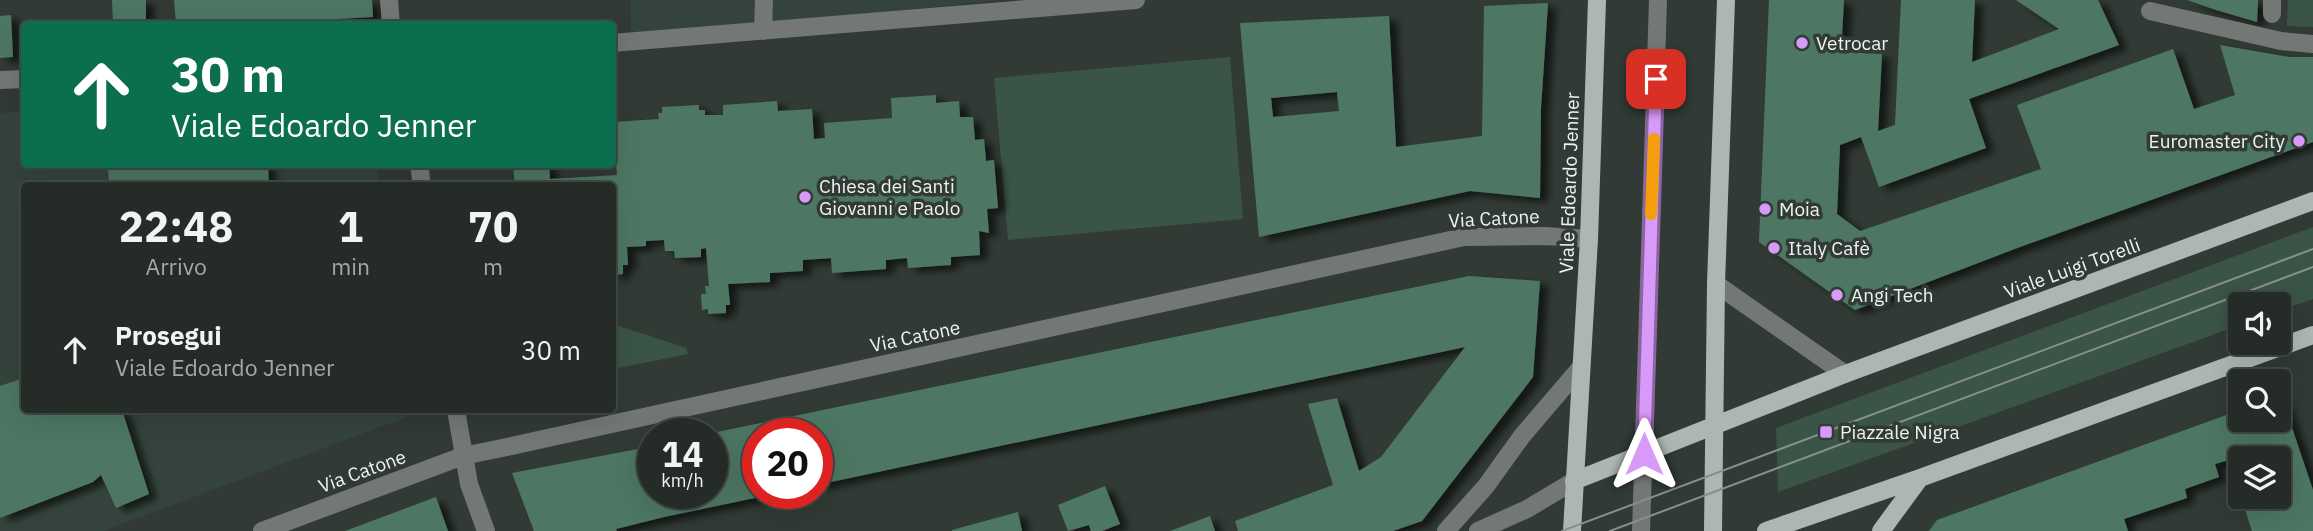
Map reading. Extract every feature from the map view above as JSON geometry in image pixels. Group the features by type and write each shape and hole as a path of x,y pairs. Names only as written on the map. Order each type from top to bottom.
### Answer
{"main road":[{"name":"Viale Edoardo Jenner","path":"1572,531 1589,239 1597,0"},
{"path":"1713,531 1716,284 1726,0"},
{"name":"Viale Luigi Torelli","path":"1574,481 1845,374 2313,201"},
{"path":"1766,531 2313,335"},
{"path":"1881,531 1920,478"}],"street":[{"path":"388,0 391,21"},
{"path":"763,31 764,0"},
{"path":"616,43 763,31 1013,5 1136,0"},
{"path":"1641,531 1658,0"},
{"path":"2150,11 2281,41 2313,44"},
{"path":"0,80 21,79"},
{"name":"Via Catone","path":"262,531 463,456 1464,237 1546,236 1589,239"},
{"path":"1716,284 1845,374"},
{"path":"1446,531 1486,486 1522,436 1581,367"},
{"path":"456,413 469,484 486,531"},
{"path":"1478,531 1527,509 1574,481"}],"shaded area":[{"path":"631,0 1001,0 631,35"},
{"path":"2288,0 2313,0 2313,27 2287,26"},
{"path":"1230,57 1243,219 1008,240 994,78"},
{"path":"21,111 21,168 377,168 379,182 21,182 21,413 406,413 407,417 103,531 0,531 0,113"},
{"path":"2313,227 2313,299 2291,307 2291,292 2228,292 2228,329 1778,492 1776,428"},
{"path":"616,325 686,348 688,354 616,368"}],"building":[{"path":"112,0 146,0 146,21 113,21"},
{"path":"174,0 372,0 373,17 300,21 176,21"},
{"path":"1769,0 1844,0 1841,52 1882,54 1878,131 1895,125 1901,0 1975,0 1972,62 2059,29 2016,0 2098,0 2119,45 1969,99 1986,148 1879,187 1861,137 1840,145 1837,214 1860,231 2041,169 2017,105 2173,49 2194,109 2235,95 2220,45 2289,57 2313,57 2313,142 2020,247 1855,310 1759,242"},
{"path":"2187,0 2258,0 2257,22 2216,10"},
{"path":"1548,3 1541,108 1540,198 1470,191 1259,237 1240,23 1389,16 1396,147 1482,136 1484,6","holes":["1337,92 1339,111 1273,117 1271,98"]},
{"path":"11,15 13,57 0,58 0,16"},
{"name":"Chiesa dei Santi Giovanni e Paolo","path":"936,95 936,103 959,101 960,117 973,117 975,140 984,139 986,161 994,160 998,208 987,209 989,233 979,231 980,255 951,257 951,265 908,268 907,258 886,260 886,269 832,273 831,258 803,260 803,271 770,273 770,282 728,284 730,305 726,305 726,313 708,314 708,309 702,310 701,294 706,294 705,286 709,286 706,248 701,249 701,257 675,258 674,251 665,251 664,240 646,241 646,246 627,247 628,265 623,265 623,274 616,275 616,182 515,182 513,168 549,168 550,179 617,175 616,122 659,119 658,113 662,113 662,107 699,105 699,110 705,110 705,115 723,115 723,105 777,101 778,111 812,109 814,139 825,138 824,123 892,118 891,98"},
{"path":"108,168 268,168 269,182 109,182"},
{"path":"1469,276 1540,281 1533,377 1422,521 1393,531 1238,531 1235,521 1333,485 1308,404 1337,398 1359,471 1381,457 1465,347 833,482 833,418 784,418"},
{"path":"21,379 21,413 123,413 149,494 116,508 101,475 93,482 0,518 0,386"},
{"path":"2228,414 2228,432 2291,432 2291,425 2313,490 2313,531 2252,531 2245,509 2291,509 2291,446 2228,446 2228,460 2215,464 2219,477 2185,489 2187,498 2124,519 2128,531 1929,531 1937,520"},
{"path":"742,427 742,501 728,504 728,430"},
{"path":"637,449 637,509 702,509 616,529 617,531 534,531 512,473"},
{"path":"1105,486 1120,524 1102,531 1091,531 1089,525 1068,531 1058,505"},
{"path":"436,497 448,531 345,531"},
{"path":"1018,512 1022,531 952,531 952,530"},
{"path":"1210,516 1215,531 1170,531"}],"tram line":[{"path":"1562,531 2313,249"},
{"path":"1610,531 2313,267"}],"slow traffic":[{"path":"1651,214 1654,139"}],"place":[{"name":"Vetrocar","path":"1802,43"},
{"name":"Euromaster City","path":"2299,141"},
{"name":"Chiesa dei Santi Giovanni e Paolo","path":"805,197"},
{"name":"Moia","path":"1765,209"},
{"name":"Italy Cafè","path":"1774,248"},
{"name":"Angi Tech","path":"1837,295"},
{"name":"Piazzale Nigra","path":"1826,432"}],"route":[{"path":"1644,454 1656,79"}]}
